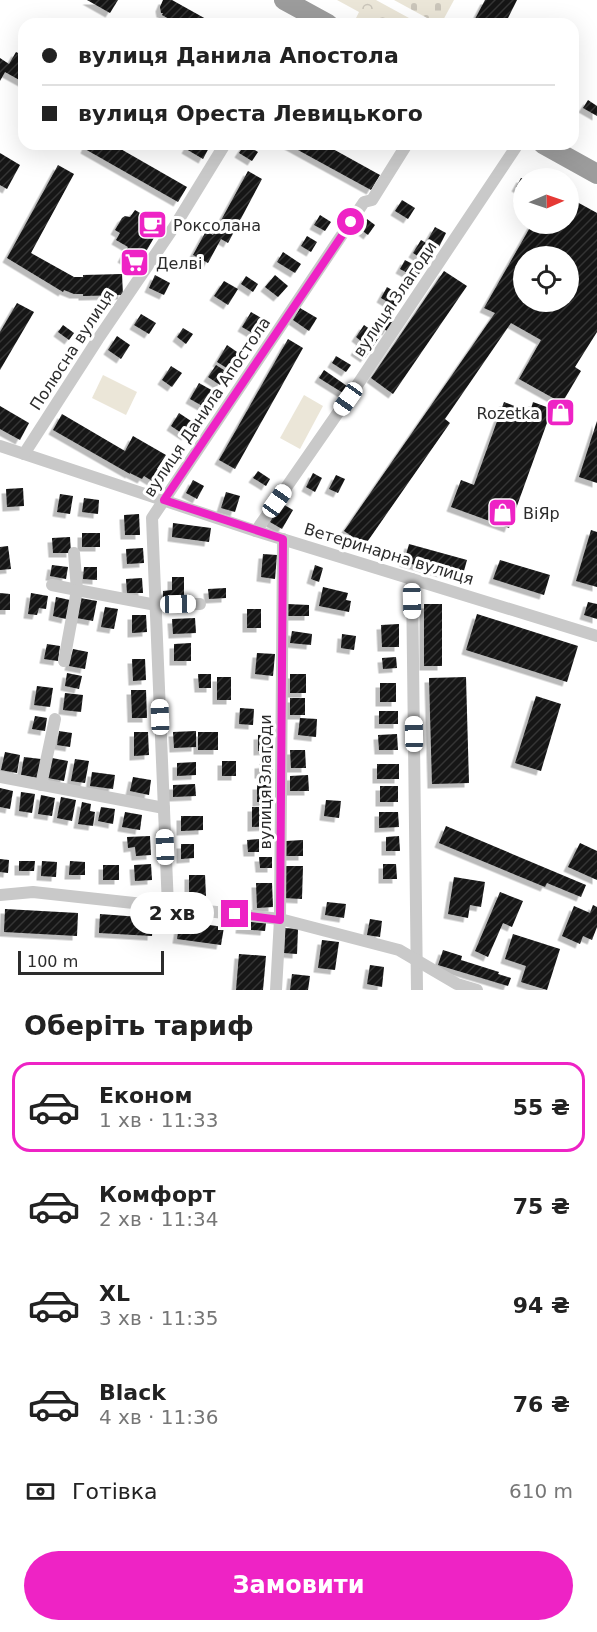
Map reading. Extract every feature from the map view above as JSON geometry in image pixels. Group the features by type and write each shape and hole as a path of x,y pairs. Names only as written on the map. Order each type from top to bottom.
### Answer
{"highway":[{"path":"284,0 317,18"},
{"path":"554,150 597,174"}],"street":[{"name":"Полюсна вулиця","path":"24,454 176,224 221,150"},
{"name":"вулиця Данила Апостола","path":"168,907 152,518 364,202 372,200 403,150"},
{"name":"вулиця Злагоди","path":"256,531 360,381 514,150"},
{"name":"Ветеринарна вулиця","path":"0,446 256,531 597,636"},
{"name":"вулиця Злагоди","path":"276,990 280,920 283,539"},
{"path":"64,660 77,590 74,553"},
{"path":"412,579 417,990"},
{"path":"52,585 156,605 200,604"},
{"path":"41,785 55,719"},
{"path":"0,777 164,808"},
{"path":"0,895 33,892 280,920 399,950 457,984 477,990"}],"green space":[{"path":"337,0 376,0 409,18 356,18 359,12"},
{"path":"394,0 454,0 444,18 427,18"},
{"path":"103,375 137,392 126,415 92,398"},
{"path":"304,395 323,406 300,449 280,438"}],"building":[{"path":"87,0 118,0 110,13"},
{"path":"163,0 172,0 204,18 167,18 162,15 160,7"},
{"path":"485,0 517,0 508,18 476,18"},
{"path":"16,52 18,53 18,79 5,72 0,81 0,58 9,64"},
{"path":"588,100 597,106 597,116 583,108"},
{"path":"87,150 122,150 187,187 178,202"},
{"path":"188,150 208,150 203,159"},
{"path":"241,150 258,152 252,161 239,153"},
{"path":"298,150 335,150 380,175 371,190"},
{"path":"0,153 20,165 7,189 0,185"},
{"path":"58,165 74,174 31,253 74,277 122,274 123,295 83,296 83,294 74,294 64,290 63,292 7,258"},
{"path":"248,171 262,179 228,243 221,239 208,263 193,255 206,231 213,235"},
{"path":"402,200 415,208 408,219 395,211"},
{"path":"579,203 597,213 597,332 575,367 581,371 562,403 519,379 541,340 511,323 445,419 450,423 365,545 344,531 495,313 484,308 513,257 513,312 579,312 579,246 519,246 526,234 579,234"},
{"path":"135,210 157,223 151,234 155,236 137,267 122,258 128,247 116,240 120,233 115,230 122,218 130,217"},
{"path":"320,215 331,222 325,231 314,225"},
{"path":"367,219 375,225 368,235 360,229"},
{"path":"435,227 446,233 439,247 427,241"},
{"path":"307,236 317,242 311,252 301,246"},
{"path":"421,240 437,249 429,263 413,253"},
{"path":"283,252 301,264 295,273 277,262"},
{"path":"405,260 422,269 417,278 400,269"},
{"path":"444,271 467,286 393,394 371,378"},
{"path":"155,275 170,283 164,295 149,288"},
{"path":"275,275 288,286 278,297 265,287"},
{"path":"246,276 258,284 253,292 241,284"},
{"path":"224,281 238,289 228,305 214,296"},
{"path":"387,287 402,296 396,307 381,298"},
{"path":"17,303 34,312 0,370 0,332"},
{"path":"300,308 317,318 309,331 293,320"},
{"path":"251,312 263,319 254,334 242,327"},
{"path":"141,314 156,323 149,334 134,325"},
{"path":"385,316 393,321 387,331 379,326"},
{"path":"63,325 74,333 69,340 58,332"},
{"path":"364,325 380,336 365,358 355,351 361,341 356,337"},
{"path":"183,328 193,334 186,344 177,337"},
{"path":"117,336 130,345 121,359 108,350"},
{"path":"288,339 303,348 235,469 219,460"},
{"path":"227,345 240,354 230,370 217,362"},
{"path":"336,356 351,365 346,372 332,363"},
{"path":"216,365 227,372 220,385 208,377"},
{"path":"171,366 182,373 172,387 162,380"},
{"path":"324,370 347,386 343,393 319,378"},
{"path":"199,383 215,392 206,408 190,399"},
{"path":"504,402 530,412 533,402 552,409 509,528 451,507 461,480 474,485"},
{"path":"0,406 29,423 20,440 0,429"},
{"path":"179,413 194,423 186,436 171,426"},
{"path":"62,414 125,451 133,436 166,455 157,469 164,473 157,484 144,476 142,479 130,474 53,430"},
{"path":"597,421 597,483 579,477"},
{"path":"258,471 270,479 266,486 253,478"},
{"path":"313,473 322,478 315,492 306,487"},
{"path":"336,475 345,479 338,493 329,489"},
{"path":"193,480 204,486 197,499 186,493"},
{"path":"23,488 24,506 7,507 6,489"},
{"path":"226,492 240,496 235,512 221,508"},
{"path":"60,494 73,496 70,514 57,512"},
{"path":"84,498 99,500 98,514 82,512"},
{"path":"281,503 293,510 282,529 270,522"},
{"path":"139,514 140,535 125,535 124,515"},
{"path":"173,523 211,528 209,542 172,537"},
{"path":"591,530 597,532 597,587 576,581"},
{"path":"82,533 100,533 100,547 82,547"},
{"path":"70,537 71,553 53,553 52,538"},
{"path":"409,544 467,560 462,578 404,562"},
{"path":"8,546 11,569 0,570 0,547"},
{"path":"143,548 144,563 127,564 126,549"},
{"path":"263,554 277,555 275,579 261,577"},
{"path":"500,560 550,575 544,595 493,579"},
{"path":"52,565 68,567 66,579 50,576"},
{"path":"315,565 323,568 319,582 311,579"},
{"path":"84,567 97,567 97,580 83,579"},
{"path":"172,577 184,577 184,601 163,602 163,591 172,590"},
{"path":"142,578 143,593 127,593 126,579"},
{"path":"323,587 348,593 346,600 351,601 349,612 319,606"},
{"path":"226,588 226,598 209,599 208,589"},
{"path":"0,593 10,594 10,610 0,610"},
{"path":"31,593 48,596 46,609 39,608 37,615 28,614"},
{"path":"56,597 70,600 66,619 53,616"},
{"path":"80,598 97,601 93,621 77,618"},
{"path":"588,602 597,604 597,619 584,615"},
{"path":"287,604 309,605 309,616 287,616"},
{"path":"424,604 442,604 442,666 424,666"},
{"path":"105,607 118,609 114,629 101,627"},
{"path":"247,609 261,609 261,628 247,628"},
{"path":"477,614 578,646 567,682 466,650"},
{"path":"132,615 146,615 147,632 132,633"},
{"path":"195,618 196,633 173,634 172,619"},
{"path":"399,624 399,647 382,647 381,625"},
{"path":"292,631 312,634 311,645 290,643"},
{"path":"342,634 356,636 354,650 341,648"},
{"path":"191,643 191,661 174,661 174,644"},
{"path":"47,644 60,646 58,661 44,659"},
{"path":"73,649 88,652 85,669 69,666"},
{"path":"257,653 275,654 273,676 255,674"},
{"path":"396,657 397,668 383,669 382,658"},
{"path":"132,659 145,659 146,680 133,681"},
{"path":"67,673 82,676 79,689 65,686"},
{"path":"198,674 211,674 211,688 199,688"},
{"path":"290,674 306,674 306,693 290,693"},
{"path":"217,677 231,677 231,700 217,700"},
{"path":"466,677 469,783 432,784 429,678"},
{"path":"380,683 396,683 396,702 380,702"},
{"path":"37,686 53,688 50,707 34,705"},
{"path":"131,690 146,690 147,718 132,718"},
{"path":"65,693 83,695 81,712 63,710"},
{"path":"536,696 561,704 541,771 515,763"},
{"path":"290,698 305,698 305,715 290,715"},
{"path":"240,708 254,709 253,725 239,724"},
{"path":"379,711 398,711 398,724 379,724"},
{"path":"35,716 47,718 45,731 32,729"},
{"path":"300,718 317,719 316,737 298,735"},
{"path":"59,731 72,733 70,747 57,745"},
{"path":"196,731 196,747 174,748 173,732"},
{"path":"134,732 148,732 149,755 134,756"},
{"path":"198,732 218,732 218,750 198,750"},
{"path":"272,734 273,750 258,751 258,735"},
{"path":"397,734 398,750 379,750 378,735"},
{"path":"290,750 305,750 306,768 291,768"},
{"path":"5,752 20,755 17,773 1,770"},
{"path":"24,757 41,759 37,778 21,775"},
{"path":"52,758 68,761 64,781 48,778"},
{"path":"75,759 89,761 85,783 71,781"},
{"path":"222,761 236,761 236,776 222,776"},
{"path":"196,762 196,775 177,776 177,763"},
{"path":"272,763 273,774 259,774 259,764"},
{"path":"377,764 399,764 399,779 377,779"},
{"path":"92,772 115,775 113,789 90,786"},
{"path":"308,775 309,791 290,791 290,776"},
{"path":"133,777 151,780 149,795 130,791"},
{"path":"195,784 196,796 173,797 173,785"},
{"path":"257,785 271,785 272,801 257,802"},
{"path":"380,786 398,786 398,802 380,802"},
{"path":"0,788 13,791 10,809 0,807"},
{"path":"21,792 35,794 32,813 19,811"},
{"path":"41,795 55,798 52,816 38,814"},
{"path":"61,797 76,800 72,821 57,818"},
{"path":"326,800 341,801 339,818 324,816"},
{"path":"82,802 91,804 90,811 95,812 93,826 78,824"},
{"path":"101,807 115,809 113,824 98,821"},
{"path":"252,807 270,807 270,826 252,827"},
{"path":"125,812 142,815 140,830 122,827"},
{"path":"379,812 398,812 399,827 379,828"},
{"path":"181,816 203,816 203,830 181,831"},
{"path":"446,826 586,885 581,897 547,883 545,887 439,843"},
{"path":"150,836 151,855 136,856 135,847 128,848 127,837"},
{"path":"399,836 400,851 386,851 386,837"},
{"path":"259,839 259,852 248,852 247,840"},
{"path":"303,840 303,856 286,856 286,841"},
{"path":"580,843 597,851 597,880 568,867"},
{"path":"181,844 194,844 194,858 181,859"},
{"path":"259,857 272,857 272,868 260,868"},
{"path":"0,859 9,860 8,873 0,872"},
{"path":"19,861 35,861 34,871 19,871"},
{"path":"42,861 57,862 56,877 41,876"},
{"path":"70,861 85,862 85,875 69,875"},
{"path":"151,864 152,880 135,881 134,865"},
{"path":"383,864 396,864 397,879 383,879"},
{"path":"103,865 119,865 119,880 103,880"},
{"path":"285,866 303,866 302,899 284,898"},
{"path":"189,875 205,875 206,896 189,896"},
{"path":"454,877 485,882 481,907 470,905 468,918 448,914"},
{"path":"256,883 272,883 273,907 257,908"},
{"path":"500,892 523,901 512,927 503,923 488,957 475,951"},
{"path":"327,902 346,904 344,918 325,915"},
{"path":"593,905 597,907 597,927 592,940 583,936 580,944 562,936 574,906 590,913"},
{"path":"5,909 78,913 77,936 4,932"},
{"path":"100,914 153,918 152,936 99,933"},
{"path":"370,919 382,921 380,937 367,935"},
{"path":"180,921 224,927 221,945 177,939"},
{"path":"241,921 266,923 265,931 240,929"},
{"path":"285,928 298,929 297,954 284,953"},
{"path":"513,934 560,949 547,990 521,982 526,966 505,959"},
{"path":"322,940 339,942 335,970 318,968"},
{"path":"443,950 462,956 461,960 511,978 508,986 438,965"},
{"path":"239,954 266,956 263,990 236,990"},
{"path":"370,965 384,967 382,987 367,984"},
{"path":"292,974 310,976 308,990 290,990"}],"place":[{"name":"Роксолана","path":"152,225"},
{"name":"Делві","path":"135,263"},
{"name":"Rozetka","path":"561,413"},
{"name":"ВіЯр","path":"502,513"}],"route":[{"path":"235,914 280,920 283,539 164,500 351,222"}]}
